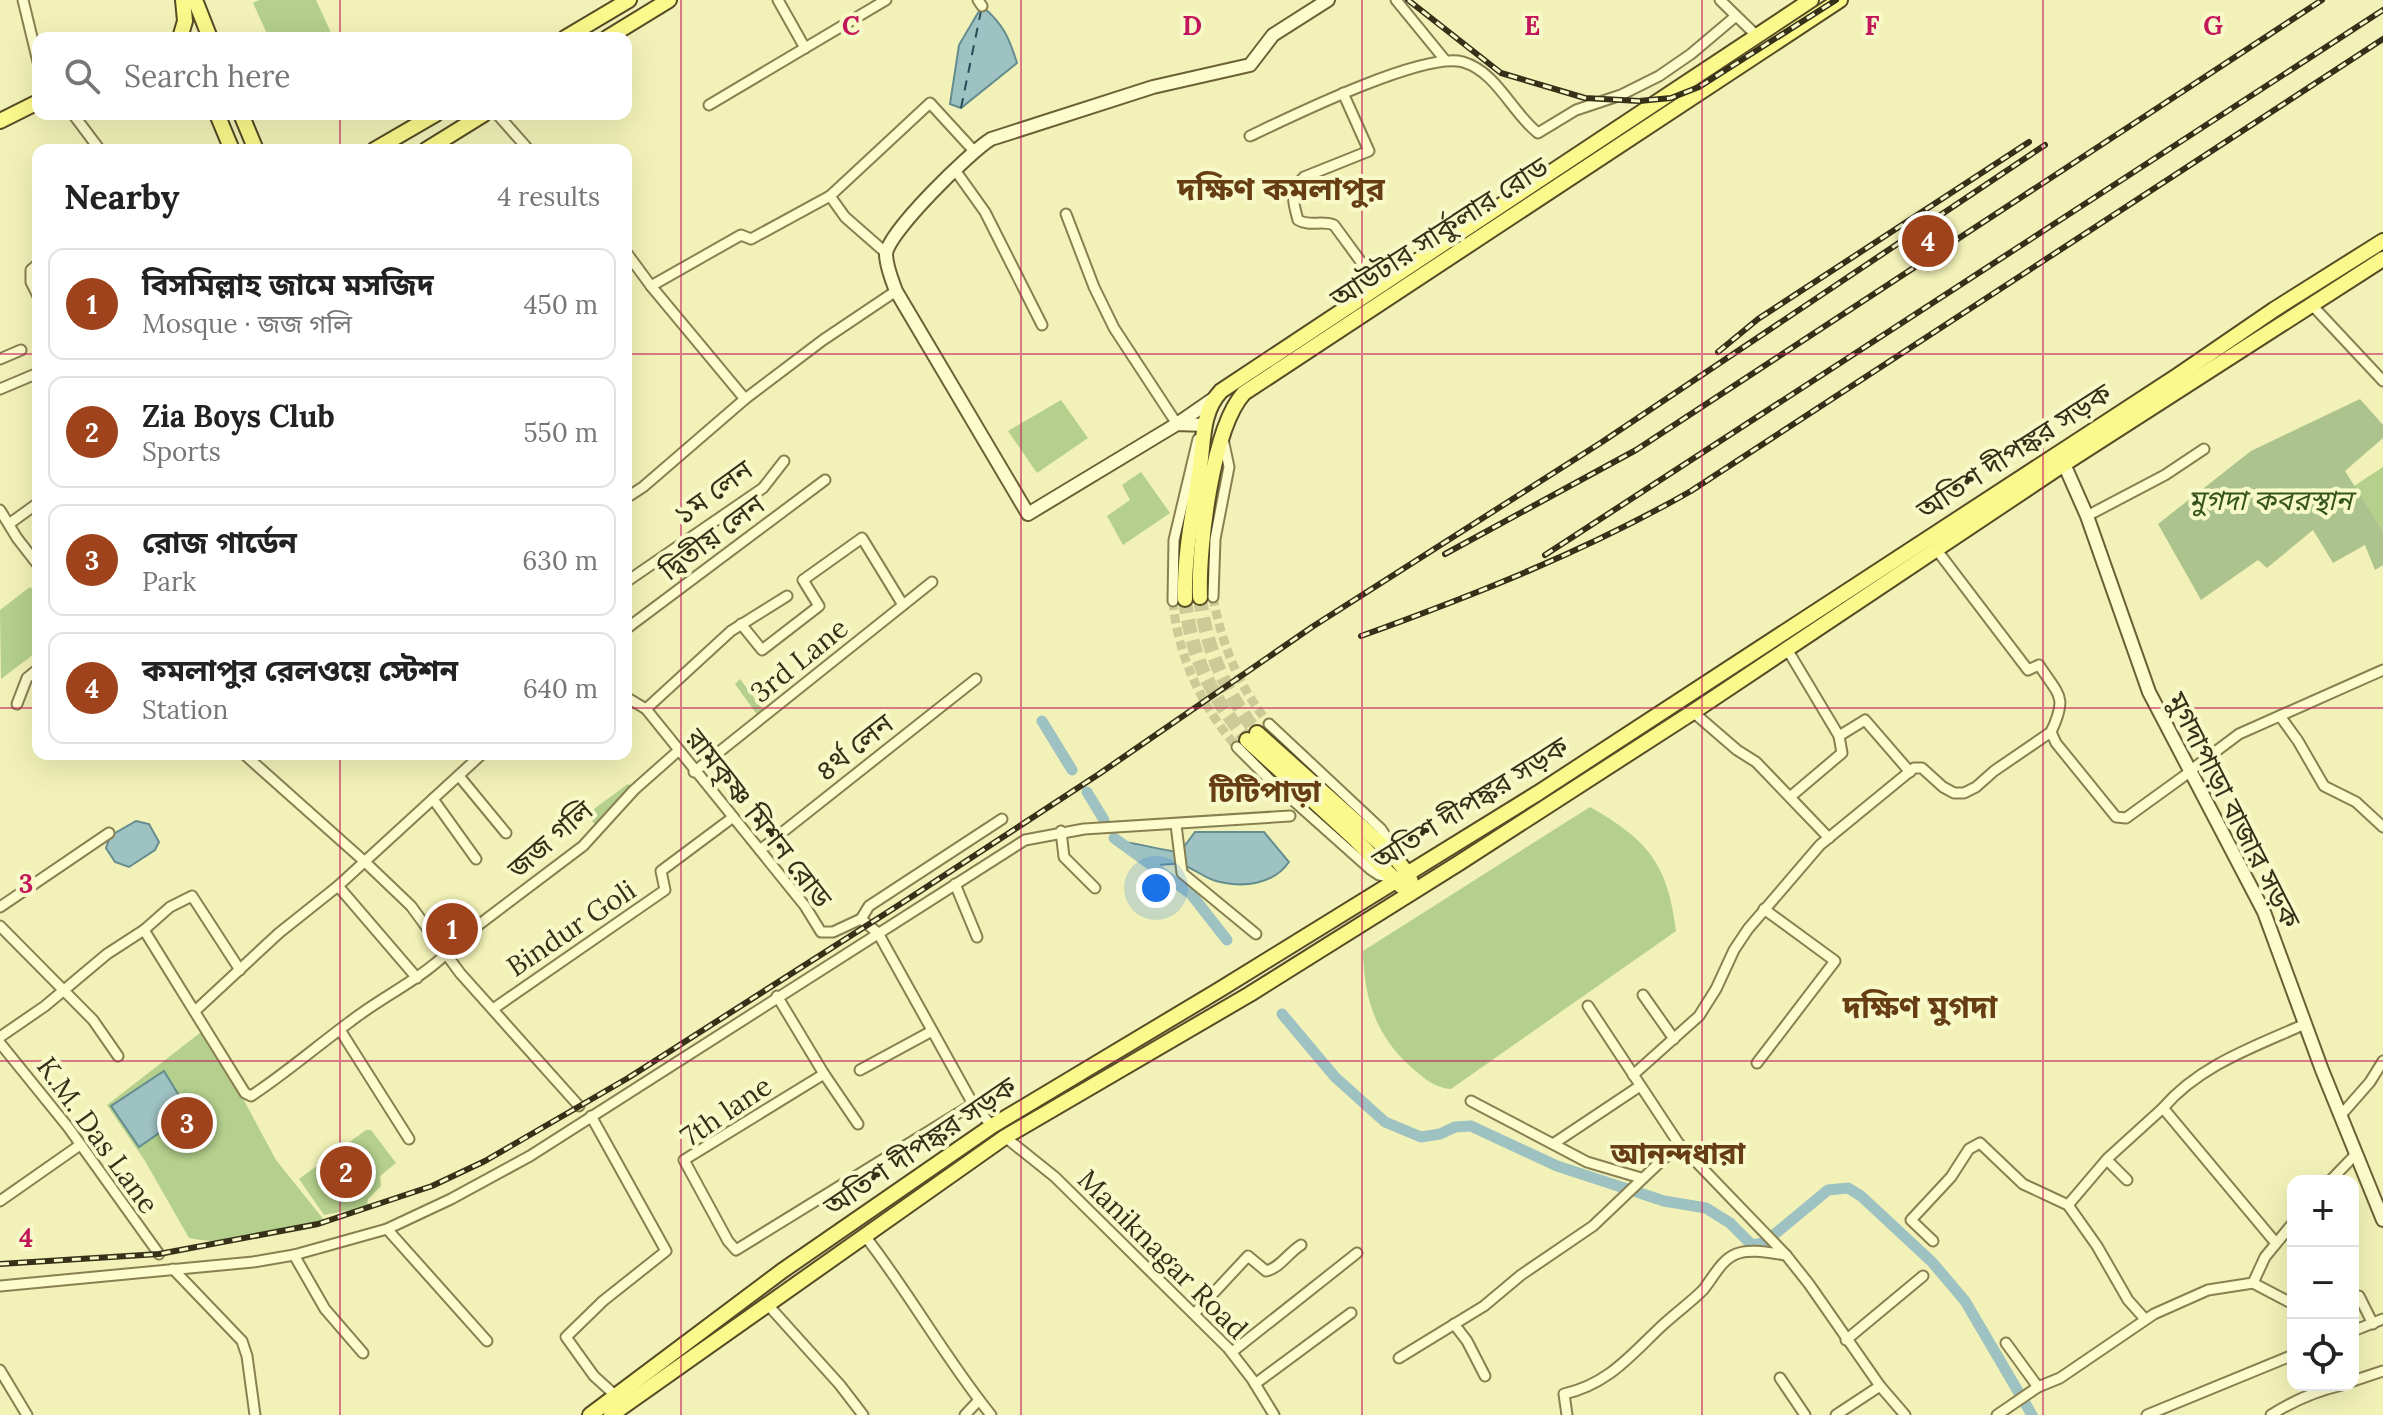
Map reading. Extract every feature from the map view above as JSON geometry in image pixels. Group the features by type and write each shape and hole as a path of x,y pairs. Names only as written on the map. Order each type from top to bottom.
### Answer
{"main road":[{"path":"182,32 185,21 183,0"},
{"path":"195,0 208,32"},
{"path":"575,32 629,0"},
{"path":"617,32 669,0"},
{"name":"আউটার সার্কুলার রোড","path":"1811,0 1473,226 1240,376 1216,397 1205,425 1186,542 1193,598 1222,435 1233,406 1253,386 1840,0"},
{"path":"0,121 32,105"},
{"path":"220,120 230,144"},
{"path":"244,120 254,144"},
{"path":"384,144 426,120"},
{"path":"436,144 474,120"},
{"name":"অতিশ দীপঙ্কর সড়ক","path":"611,1415 1005,1137 1250,994 1693,712 2064,464 2383,241"},
{"name":"অতিশ দীপঙ্কর সড়ক","path":"590,1415 782,1271 992,1126 1399,875 1450,848 2307,297 2383,259"},
{"path":"1205,425 1222,435"},
{"path":"1760,648 1768,662"},
{"path":"1253,736 1399,875 1412,892"},
{"path":"1450,848 1459,863"},
{"path":"992,1126 1005,1137"}],"street":[{"path":"23,0 32,37"},
{"path":"778,0 805,48"},
{"path":"886,253 897,231 974,151 991,139 1153,87 1250,65 1273,35 1328,0"},
{"path":"1396,0 1445,60"},
{"path":"1720,0 1757,36"},
{"path":"709,105 882,1"},
{"path":"1250,136 1343,93 1393,74 1445,60 1464,62 1485,76 1538,133 1576,110 1621,95 1659,76 1736,16"},
{"path":"1343,93 1369,151 1304,177 1295,185 1291,197 1298,220 1306,225 1334,225 1378,285"},
{"path":"651,286 741,235 751,239 830,196 930,103 974,151"},
{"path":"78,120 96,144"},
{"path":"502,120 524,144"},
{"path":"955,170 985,212 1042,325"},
{"path":"830,196 845,217 886,253 896,291 1028,514 1216,397"},
{"path":"1066,214 1094,287 1114,328 1177,424"},
{"path":"632,260 745,399"},
{"path":"632,494 745,399 823,340 896,291"},
{"path":"2307,297 2383,381"},
{"path":"0,359 21,350"},
{"path":"0,389 32,376"},
{"path":"1177,424 1205,425"},
{"path":"2087,516 2165,475 2204,449"},
{"name":"১ম লেন","path":"632,578 763,488 784,461"},
{"name":"মুগদাপাড়া বাজার সড়ক","path":"2064,464 2087,516 2149,692 2264,912 2383,1220"},
{"name":"দ্বিতীয় লেন","path":"632,625 825,480"},
{"path":"9,524 32,507"},
{"path":"0,510 32,557"},
{"path":"741,624 762,650 819,606 803,580 862,538 903,605"},
{"path":"1633,1075 1699,1016 1710,1001 1734,950 1764,909 1829,838 1910,772 1922,768 1943,787 1954,793 1964,793 2051,732 2062,704 2060,697 2039,665 2028,670 1936,549"},
{"name":"3rd Lane","path":"694,772 932,582"},
{"path":"646,709 741,624 787,596"},
{"path":"1787,649 1839,736 1842,753 1790,797"},
{"path":"2051,732 2056,743 2116,817 2126,818 2239,734 2383,670"},
{"path":"17,704 27,678 32,674"},
{"name":"৪র্থ লেন","path":"760,850 976,679"},
{"name":"রামকৃষ্ণ মিশন রোড","path":"632,701 646,709 805,906 821,932 833,932 861,919 878,933 973,1104 992,1126"},
{"path":"1693,712 1737,750 1756,762 1829,838"},
{"path":"2280,716 2324,786 2356,802 2383,827"},
{"path":"1839,736 1865,720 1910,772"},
{"path":"1253,736 1268,778 1370,869 1379,875 1399,875"},
{"name":"জজ গলি","path":"195,1011 245,1093 251,1096 311,1050 417,978 447,955 460,939 583,846 634,790 678,751"},
{"path":"251,760 411,906 447,955 579,1106"},
{"path":"144,930 195,1011 476,760"},
{"path":"459,776 506,833"},
{"path":"433,799 476,859"},
{"path":"0,1286 253,1262 294,1255 387,1229 502,1172 1025,840 1061,831 1290,816"},
{"name":"Bindur Goli","path":"493,1009 665,890 661,871 732,818"},
{"path":"861,919 869,906 1002,819"},
{"path":"1176,825 1182,873 1256,934"},
{"path":"1061,831 1064,857 1095,888"},
{"path":"0,907 109,833"},
{"path":"955,884 977,937"},
{"path":"338,886 417,978"},
{"name":"K.M. Das Lane","path":"159,1254 0,1040 107,954 144,930 170,907 192,896 240,970"},
{"path":"1757,1063 1835,961 1764,909"},
{"path":"0,926 93,1020 118,1056"},
{"path":"1643,995 1674,1039"},
{"path":"777,996 858,1124"},
{"path":"1588,1006 1679,1144 1809,1284 1846,1340 1905,1415"},
{"path":"2068,1205 2107,1160 2188,1083 2221,1061 2305,1024"},
{"path":"340,1030 409,1139"},
{"path":"860,1070 932,1031"},
{"path":"2341,1115 2370,1082 2383,1061"},
{"name":"7th lane","path":"824,1074 684,1160 728,1241 736,1250 973,1104"},
{"path":"1553,1144 1640,1086"},
{"path":"1471,1101 1587,1162 1639,1180"},
{"path":"2163,1108 2275,1242"},
{"path":"591,1116 666,1251 603,1301 566,1337 594,1376 616,1396"},
{"name":"Maniknagar Road","path":"1005,1137 1066,1187 1232,1352 1274,1415"},
{"path":"1933,1241 1911,1220 1951,1177 1969,1149 1980,1143 2023,1184 2068,1205 2097,1246 2128,1300 2145,1319"},
{"path":"1399,1358 1484,1306 1521,1275 1593,1226 1679,1144"},
{"path":"0,1201 80,1145"},
{"path":"2336,1175 2356,1154"},
{"path":"2107,1160 2127,1180"},
{"path":"387,1229 487,1341"},
{"path":"2253,1283 2275,1242 2287,1229"},
{"path":"865,1236 991,1415"},
{"path":"1194,1314 1248,1256 1266,1271 1275,1269 1301,1245"},
{"path":"1567,1415 1564,1394 1593,1384 1630,1359 1703,1290 1720,1266 1734,1254 1782,1252"},
{"path":"1232,1352 1357,1253"},
{"path":"294,1255 325,1309 363,1353"},
{"path":"173,1269 242,1341 255,1415"},
{"path":"1846,1340 1923,1276"},
{"path":"1997,1415 2036,1389 2060,1378 2145,1319 2208,1290 2253,1283 2287,1301"},
{"path":"2359,1296 2378,1321 2359,1329"},
{"path":"768,1305 863,1415"},
{"path":"1255,1384 1351,1313"},
{"path":"1454,1324 1467,1341 1485,1376"},
{"path":"2006,1343 2036,1389"},
{"path":"2147,1415 2287,1357"},
{"path":"0,1370 27,1415"},
{"path":"2359,1379 2383,1371"},
{"path":"1780,1378 1805,1415"},
{"path":"1836,1415 1880,1386"},
{"path":"2271,1415 2316,1391"},
{"path":"965,1415 979,1400"}],"green space":[{"path":"259,0 316,0 331,32 266,32 253,3"},
{"name":"মুগদা কবরস্থান","path":"2360,399 2383,425 2383,438 2345,471 2383,531 2383,565 2375,570 2365,545 2333,563 2313,530 2267,568 2258,560 2201,600 2158,524 2251,451"},
{"path":"1061,400 1088,438 1037,473 1008,431"},
{"path":"2383,467 2383,531 2354,486"},
{"path":"1141,472 1170,513 1123,545 1107,516 1130,500 1122,485"},
{"path":"30,587 32,589 32,656 1,679 0,610"},
{"path":"740,679 764,711 758,716 735,684"},
{"path":"628,784 634,790 598,829 587,814"},
{"path":"1590,807 1627,831 1652,856 1667,888 1676,931 1451,1089 1433,1084 1404,1061 1383,1034 1370,1004 1363,951"},
{"path":"205,1029 222,1067 231,1076 276,1160 324,1220 257,1238 221,1241 189,1238 145,1161 107,1105"},
{"path":"366,1130 371,1130 396,1163 380,1176 381,1186 368,1199 367,1207 324,1215 299,1179"}],"water":[{"path":"982,6 1004,32 1017,63 961,108 950,104 959,45"},
{"path":"136,821 149,824 159,842 155,850 129,867 115,862 106,848 110,836"},
{"path":"1195,832 1264,832 1289,862 1275,876 1257,883 1226,883 1212,880 1182,865 1145,864 1114,841 1180,852"},
{"path":"164,1071 189,1112 139,1147 111,1106"}],"waterway":[{"path":"1042,721 1072,770"},
{"path":"1087,792 1104,820"},
{"path":"1114,838 1191,894 1227,940"},
{"path":"1282,1014 1335,1077 1385,1122 1421,1137 1440,1134 1455,1127 1471,1126 1557,1166 1664,1201 1706,1208 1730,1223 1752,1245 1764,1243 1828,1190 1848,1188 1861,1196 1932,1262 1965,1301 2032,1415"}],"ferry route":[{"path":"961,108 981,11"}],"tunnel":[{"path":"1200,597 1207,634 1219,669 1235,701 1257,733"},
{"path":"1213,597 1233,664 1248,694 1269,724"},
{"path":"1185,599 1192,640 1205,675 1247,740"},
{"path":"1173,601 1180,641 1193,679 1202,698 1237,747"}],"railway":[{"path":"1408,0 1501,73 1585,98 1639,101 1671,98 1699,87 1836,0"},
{"path":"1445,554 1636,450 2322,0"},
{"path":"1545,555 2383,10"},
{"path":"1361,636 1529,571 1691,491 2383,39"},
{"path":"1718,352 1758,319 2029,142"},
{"path":"0,1264 159,1254 318,1224 432,1186 485,1161 628,1078 902,903 1099,774 1312,627 1602,442 2045,145"}],"place":[{"name":"কমলাপুর রেলওয়ে স্টেশন","path":"1928,241"},
{"name":"বিসমিল্লাহ জামে মসজিদ","path":"452,929"},
{"name":"রোজ গার্ডেন","path":"187,1123"},
{"name":"Zia Boys Club","path":"346,1172"}],"district":[{"name":"দক্ষিণ কমলাপুর","path":"1281,188"},
{"name":"টিটিপাড়া","path":"1265,791"},
{"name":"দক্ষিণ মুগদা","path":"1920,1006"},
{"name":"আনন্দধারা","path":"1678,1153"}]}
